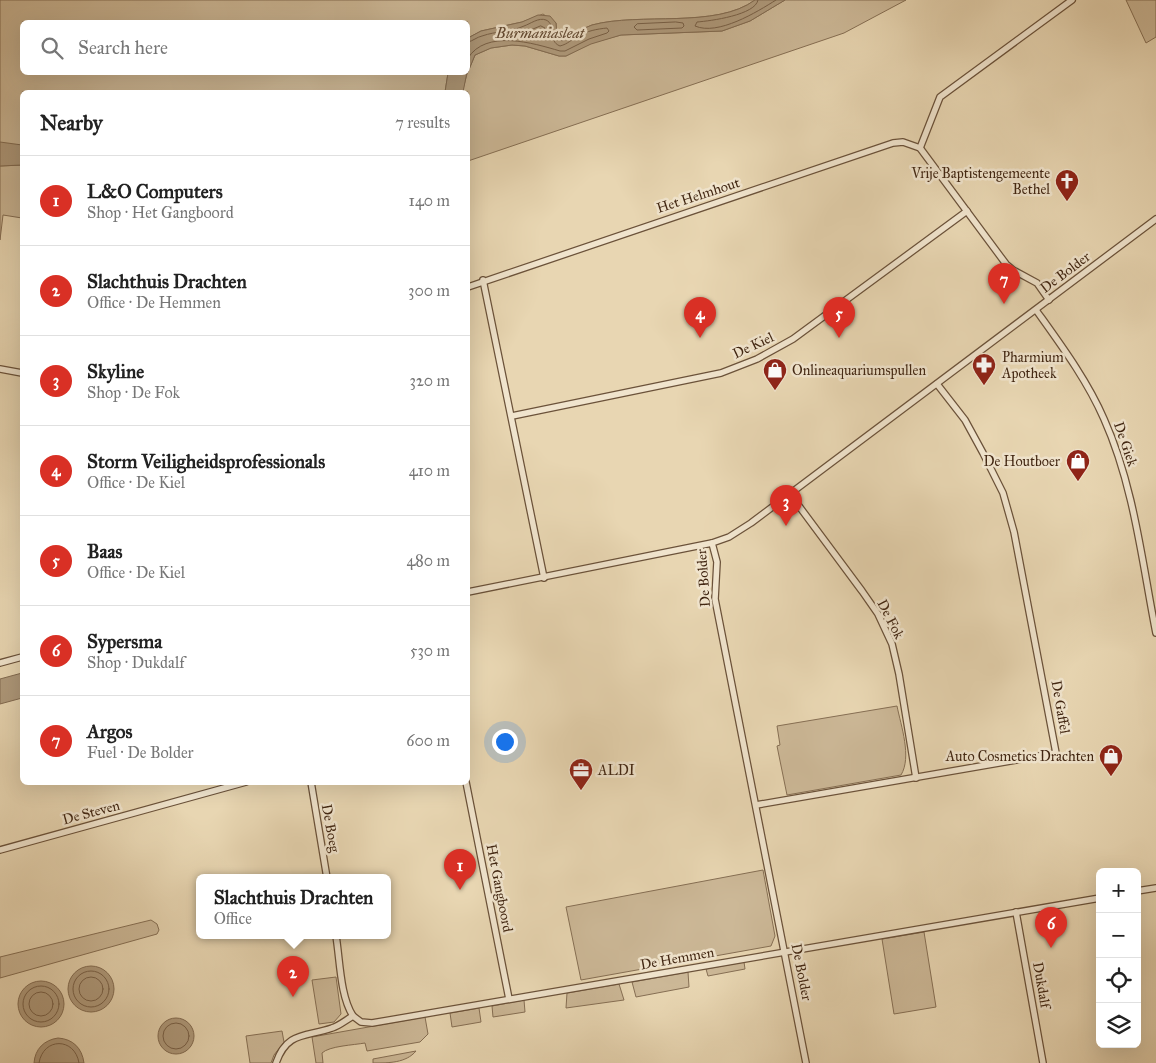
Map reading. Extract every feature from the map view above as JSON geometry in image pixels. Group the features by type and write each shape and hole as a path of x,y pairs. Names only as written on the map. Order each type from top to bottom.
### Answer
{"street":[{"path":"1049,300 1037,283 1006,264 920,148 940,98 1072,0"},
{"name":"Het Helmhout","path":"470,286 483,280 893,143 904,142 920,148"},
{"name":"De Kiel","path":"512,416 721,373 757,360 793,338 966,211"},
{"name":"De Bolder","path":"806,1063 715,599 717,562 712,543 729,537 751,523 1156,219"},
{"path":"483,280 544,578"},
{"name":"De Giek","path":"1036,310 1079,372 1104,419 1118,456 1130,495 1156,633"},
{"path":"0,369 20,372"},
{"name":"De Gaffel","path":"756,805 1056,753 1014,532 1003,493 984,453 965,420 937,384"},
{"name":"De Fok","path":"790,494 878,614 892,644 899,674 916,778"},
{"path":"470,592 712,543"},
{"path":"0,663 20,658"},
{"name":"De Steven","path":"0,850 235,785"},
{"name":"De Boeg","path":"312,785 326,874"},
{"name":"Het Gangboord","path":"467,785 509,999"},
{"path":"1141,890 1156,888"},
{"name":"De Hemmen","path":"353,1016 361,1022 372,1023 1096,899"},
{"name":"Dukdalf","path":"1016,912 1043,1063"},
{"path":"276,1063 280,1052 298,1035 333,1028 353,1016 348,1009 345,998 336,939"}],"shaded area":[{"path":"0,0 755,0 739,9 720,14 699,17 611,21 592,25 562,41 557,37 556,23 543,14 522,22 481,31 470,37 470,20 20,20 20,75 448,75 445,90 20,90 20,147 0,144"},
{"path":"785,0 906,0 844,33 470,160 470,90 463,89 467,75 470,75 470,67 475,55 491,48 512,45 525,46 559,56 566,56 591,43 621,35 722,31 750,21"},
{"path":"1126,0 1156,0 1156,37 1146,43"},
{"path":"20,165 20,218 3,215 0,240 0,166"},
{"path":"897,706 906,751 906,759 901,775 787,795 777,746 780,745 777,726"},
{"path":"763,870 775,936 771,946 581,980 566,907"},
{"path":"151,920 157,924 159,930 157,934 0,978 0,957"},
{"path":"924,932 936,1007 894,1014 882,939"},
{"path":"744,962 745,969 708,976 706,969"},
{"path":"688,972 689,987 636,997 632,982"},
{"path":"336,977 341,1014 334,1022 319,1024 312,980"},
{"path":"619,984 624,1000 566,1008 567,993"},
{"path":"524,1000 525,1012 493,1017 492,1006"},
{"path":"479,1008 481,1022 452,1027 450,1013"},
{"path":"425,1017 428,1034 420,1042 367,1051 365,1043 336,1047 322,1053 323,1063 316,1063 312,1037"},
{"path":"282,1031 284,1042 274,1055 271,1063 250,1063 246,1036"},
{"path":"416,1051 402,1060 373,1063 373,1059"}],"water":[{"name":"Burmaniasleat","path":"755,0 785,0 750,21 722,31 621,35 591,44 566,56 559,56 525,46 512,45 491,48 475,55 470,67 470,37 481,31 522,22 538,15 550,16 556,23 557,37 562,41 592,25 611,21 699,17 739,9"},
{"path":"448,75 466,75 463,90 445,90"},
{"path":"0,142 20,145 20,165 0,166"},
{"path":"20,674 20,699 0,704 0,679"},
{"path":"96,966 108,972 113,980 113,998 108,1006 100,1011 86,1012 74,1006 69,998 68,984 74,972 82,967"},
{"path":"46,981 50,982 60,991 63,995 63,1013 54,1023 46,1027 36,1027 28,1023 19,1013 18,999 22,991 32,982"},
{"path":"176,1018 189,1023 194,1036 189,1049 176,1054 163,1049 158,1036 163,1023"},
{"path":"58,1038 68,1040 76,1045 84,1063 34,1063 38,1049 48,1041"}],"place":[{"name":"Vrije Baptistengemeente Bethel","path":"1067,202"},
{"name":"Argos","path":"1004,304"},
{"name":"Storm Veiligheidsprofessionals","path":"700,338"},
{"name":"Baas","path":"839,338"},
{"name":"Pharmium Apotheek","path":"984,386"},
{"name":"Onlineaquariumspullen","path":"775,391"},
{"name":"De Houtboer","path":"1078,482"},
{"name":"Skyline","path":"786,526"},
{"name":"Auto Cosmetics Drachten","path":"1111,777"},
{"name":"ALDI","path":"581,791"},
{"name":"L&O Computers","path":"460,890"},
{"name":"Sypersma","path":"1051,948"},
{"name":"Slachthuis Drachten","path":"293,997"}]}
